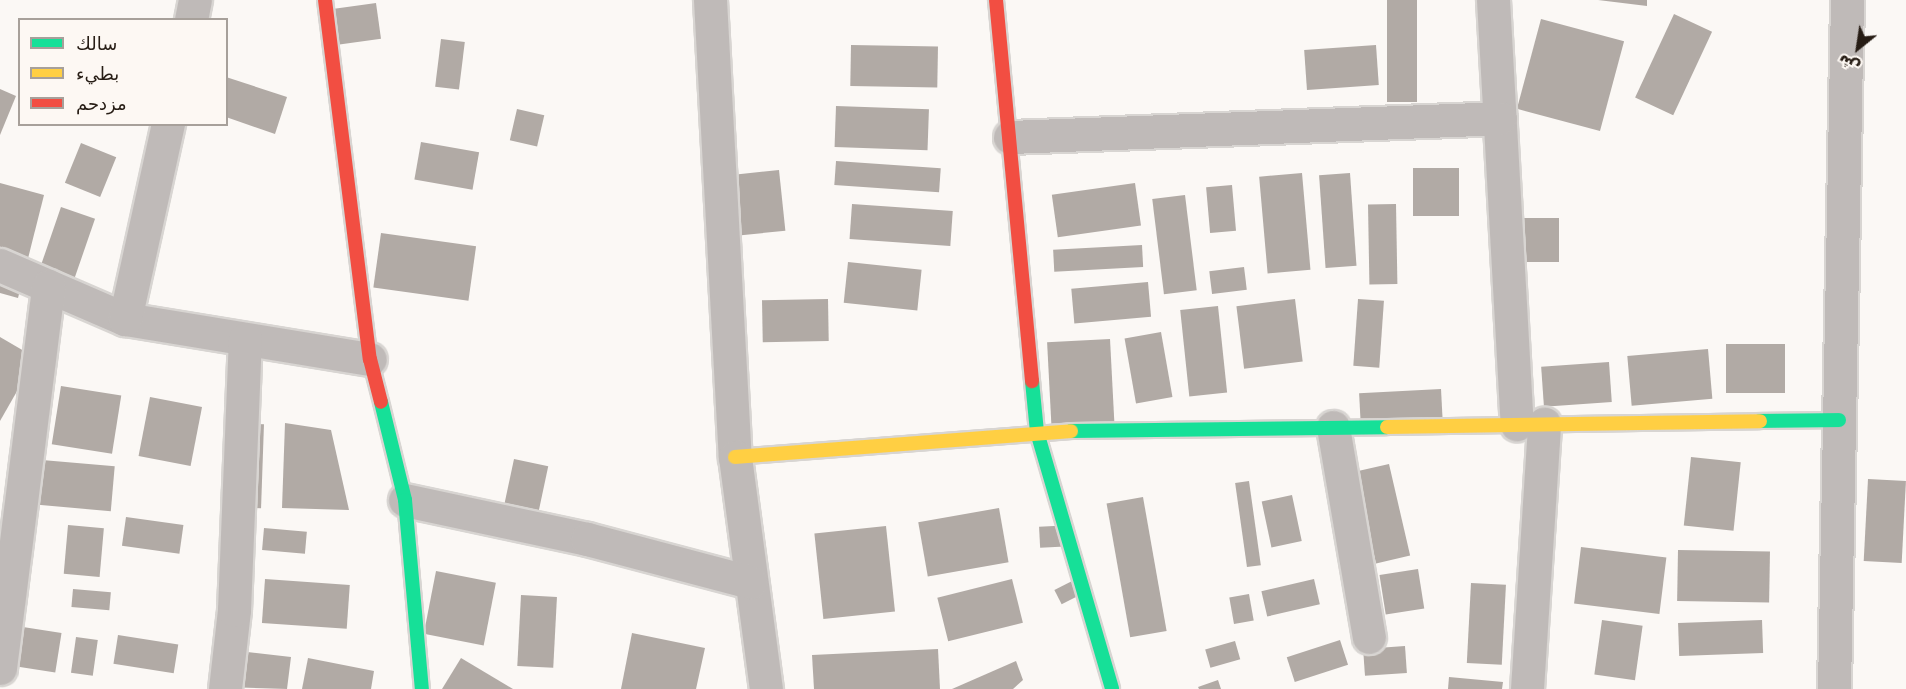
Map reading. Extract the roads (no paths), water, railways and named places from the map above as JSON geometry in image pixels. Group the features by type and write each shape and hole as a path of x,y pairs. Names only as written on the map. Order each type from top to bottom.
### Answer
{"street":[{"path":"191,18 195,0"},
{"path":"325,0 370,359 405,500 422,689"},
{"path":"710,0 735,457 766,689"},
{"path":"996,0 1037,432 1112,689"},
{"path":"1493,0 1500,118 1530,424 1527,689"},
{"path":"1834,689 1847,0"},
{"path":"1010,137 1500,118"},
{"path":"125,319 168,126"},
{"path":"0,265 125,319 370,359"},
{"path":"0,668 48,286"},
{"path":"225,689 234,610 245,339"},
{"path":"735,457 1037,432 1839,420"},
{"path":"1334,427 1370,637"},
{"path":"405,500 587,539 750,582"}]}
